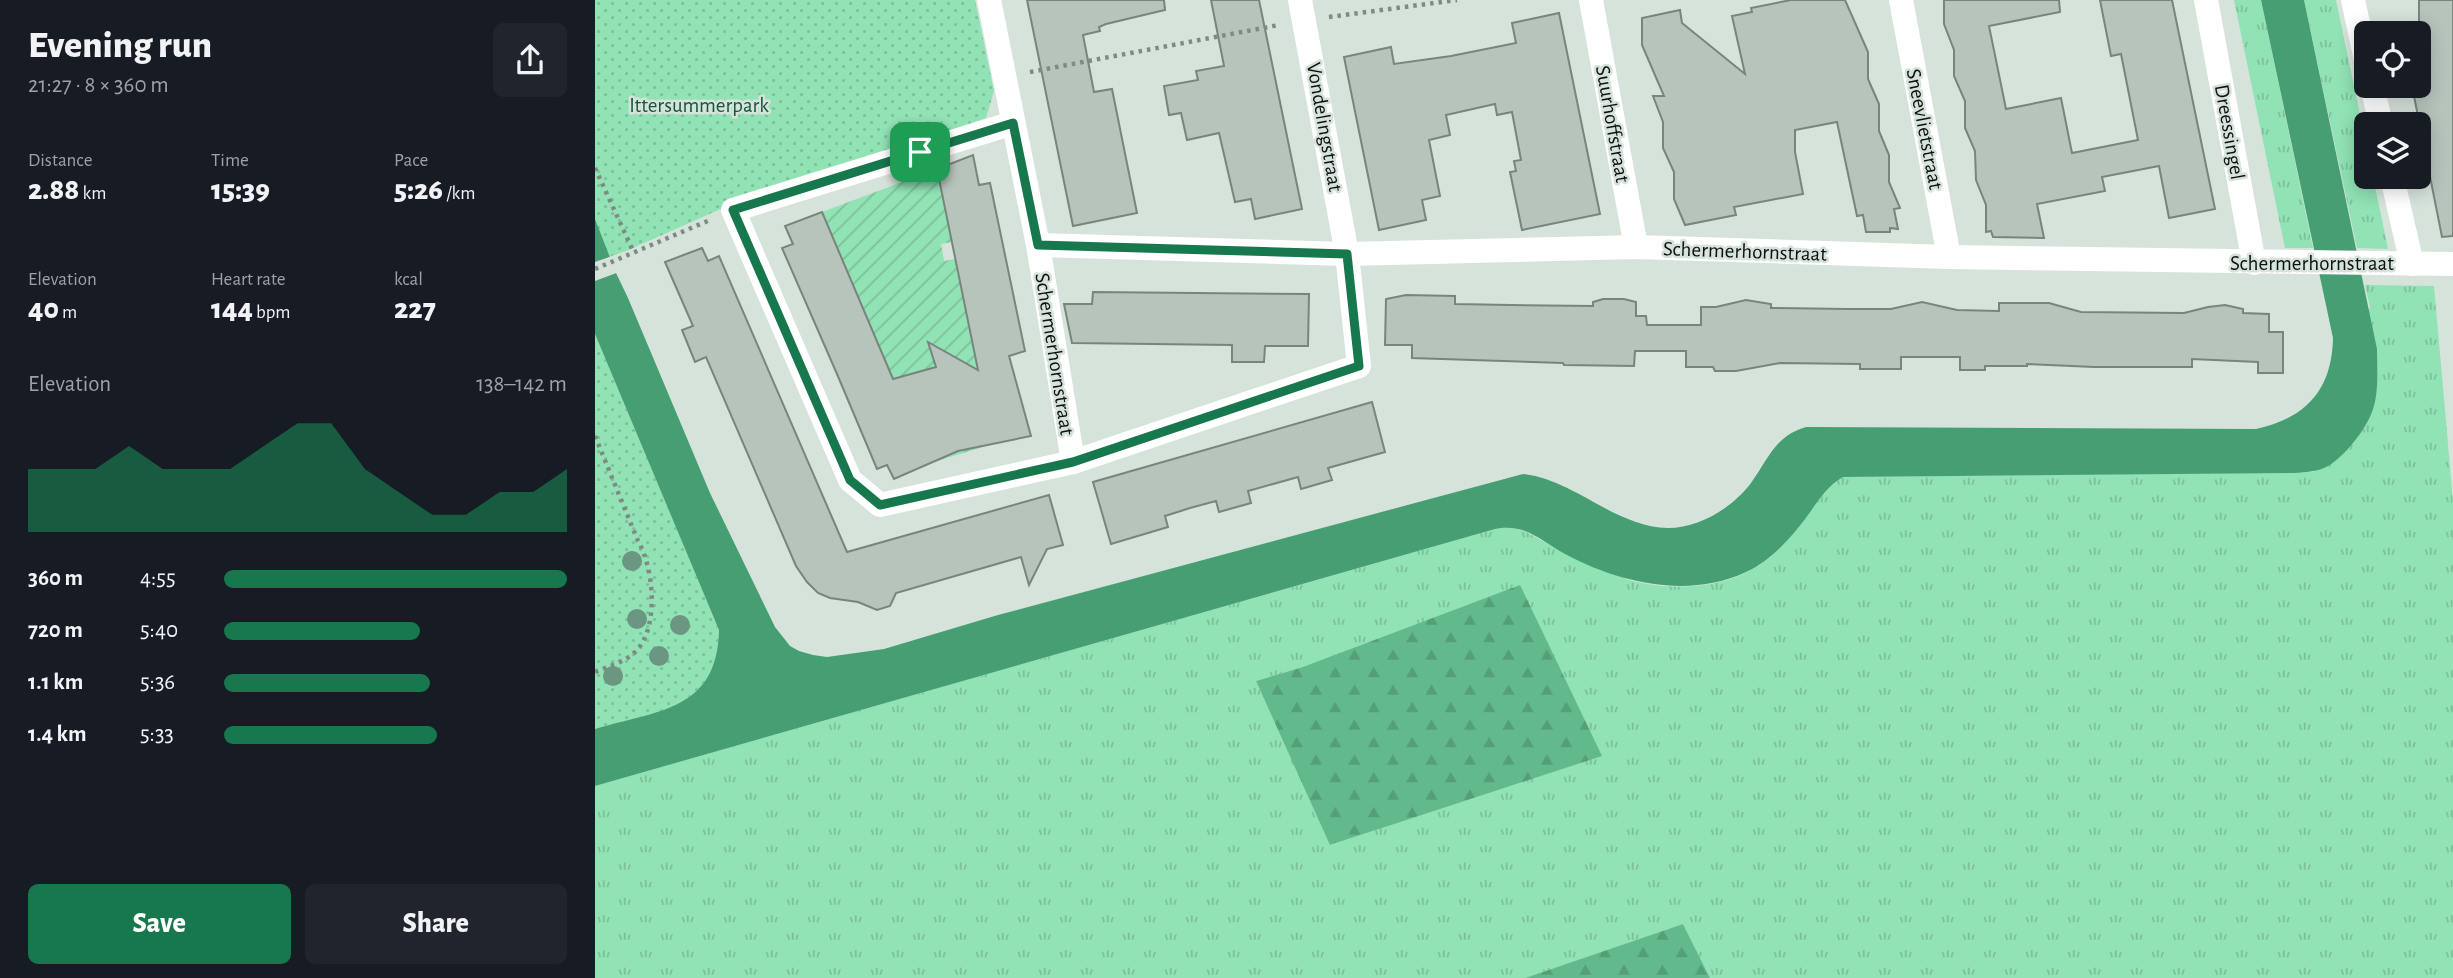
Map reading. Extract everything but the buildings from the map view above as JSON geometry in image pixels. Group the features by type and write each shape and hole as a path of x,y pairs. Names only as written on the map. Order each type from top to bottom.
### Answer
{"street":[{"name":"Schermerhornstraat","path":"989,0 1038,245 1073,462"},
{"name":"Suurhoffstraat","path":"1591,0 1636,247"},
{"name":"Sneevlietstraat","path":"1901,0 1949,257"},
{"name":"Dreessingel","path":"2206,0 2254,263"},
{"path":"2353,0 2358,21"},
{"name":"Vondelingstraat","path":"1073,462 1359,366 1347,254 1303,10"},
{"path":"1013,123 733,210 850,480 880,505 1073,462"},
{"path":"2395,189 2412,264"},
{"name":"Schermerhornstraat","path":"1038,245 1347,254 1636,247 1949,257 2453,264"}],"path":[{"path":"1005,76 1303,10 1457,0"},
{"path":"595,169 634,253"},
{"path":"595,269 733,210"},
{"path":"595,436 638,541 646,554 652,619 645,637 633,654 595,672"}],"green space":[{"name":"Ittersummerpark","path":"595,0 975,0 994,91 986,118 732,204 595,262"},
{"path":"2234,0 2261,0 2313,248 2285,248"},
{"path":"2304,0 2336,0 2354,86 2354,98 2357,98 2359,112 2354,112 2354,189 2376,189 2388,249 2357,248"},
{"path":"937,169 952,242 941,244 944,261 955,259 993,444 927,464 822,212"},
{"path":"2365,285 2434,286 2453,501 2453,978 1710,978 1683,924 1525,978 595,978 595,786 1495,529 1511,528 1523,531 1629,580 1661,586 1692,586 1736,577 1766,560 1788,540 1827,490 1843,477 2313,472 2370,307","holes":["1303,667 1379,829 1331,845 1256,681"]},
{"path":"595,334 719,630 716,657 708,677 695,692 680,703 661,711 595,729"},
{"path":"1520,585 1602,756 1330,845 1256,681 1303,667"},
{"path":"1683,924 1710,978 1525,978"}],"shaded area":[{"path":"2261,0 2304,0 2377,349 2376,395 2370,416 2347,450 2326,467 2295,473 1843,477 1827,489 1802,524 1773,555 1746,572 1701,585 1678,586 1632,580 1588,565 1525,531 1495,529 595,786 595,729 661,711 680,703 695,692 708,677 716,657 719,630 595,334 595,219 710,493 775,627 790,646 799,651 827,657 884,649 998,615 1523,474 1560,485 1630,520 1649,526 1680,527 1704,520 1725,508 1744,492 1780,442 1806,427 2256,429 2274,424 2302,409 2313,399 2328,373 2333,338"}],"pier":[{"path":"615,255 619,272 595,281 595,262"}],"route":[{"path":"1013,123 1038,245 1347,254 1359,366 1073,462 880,505 850,480 733,210 920,152 1013,123"}]}
